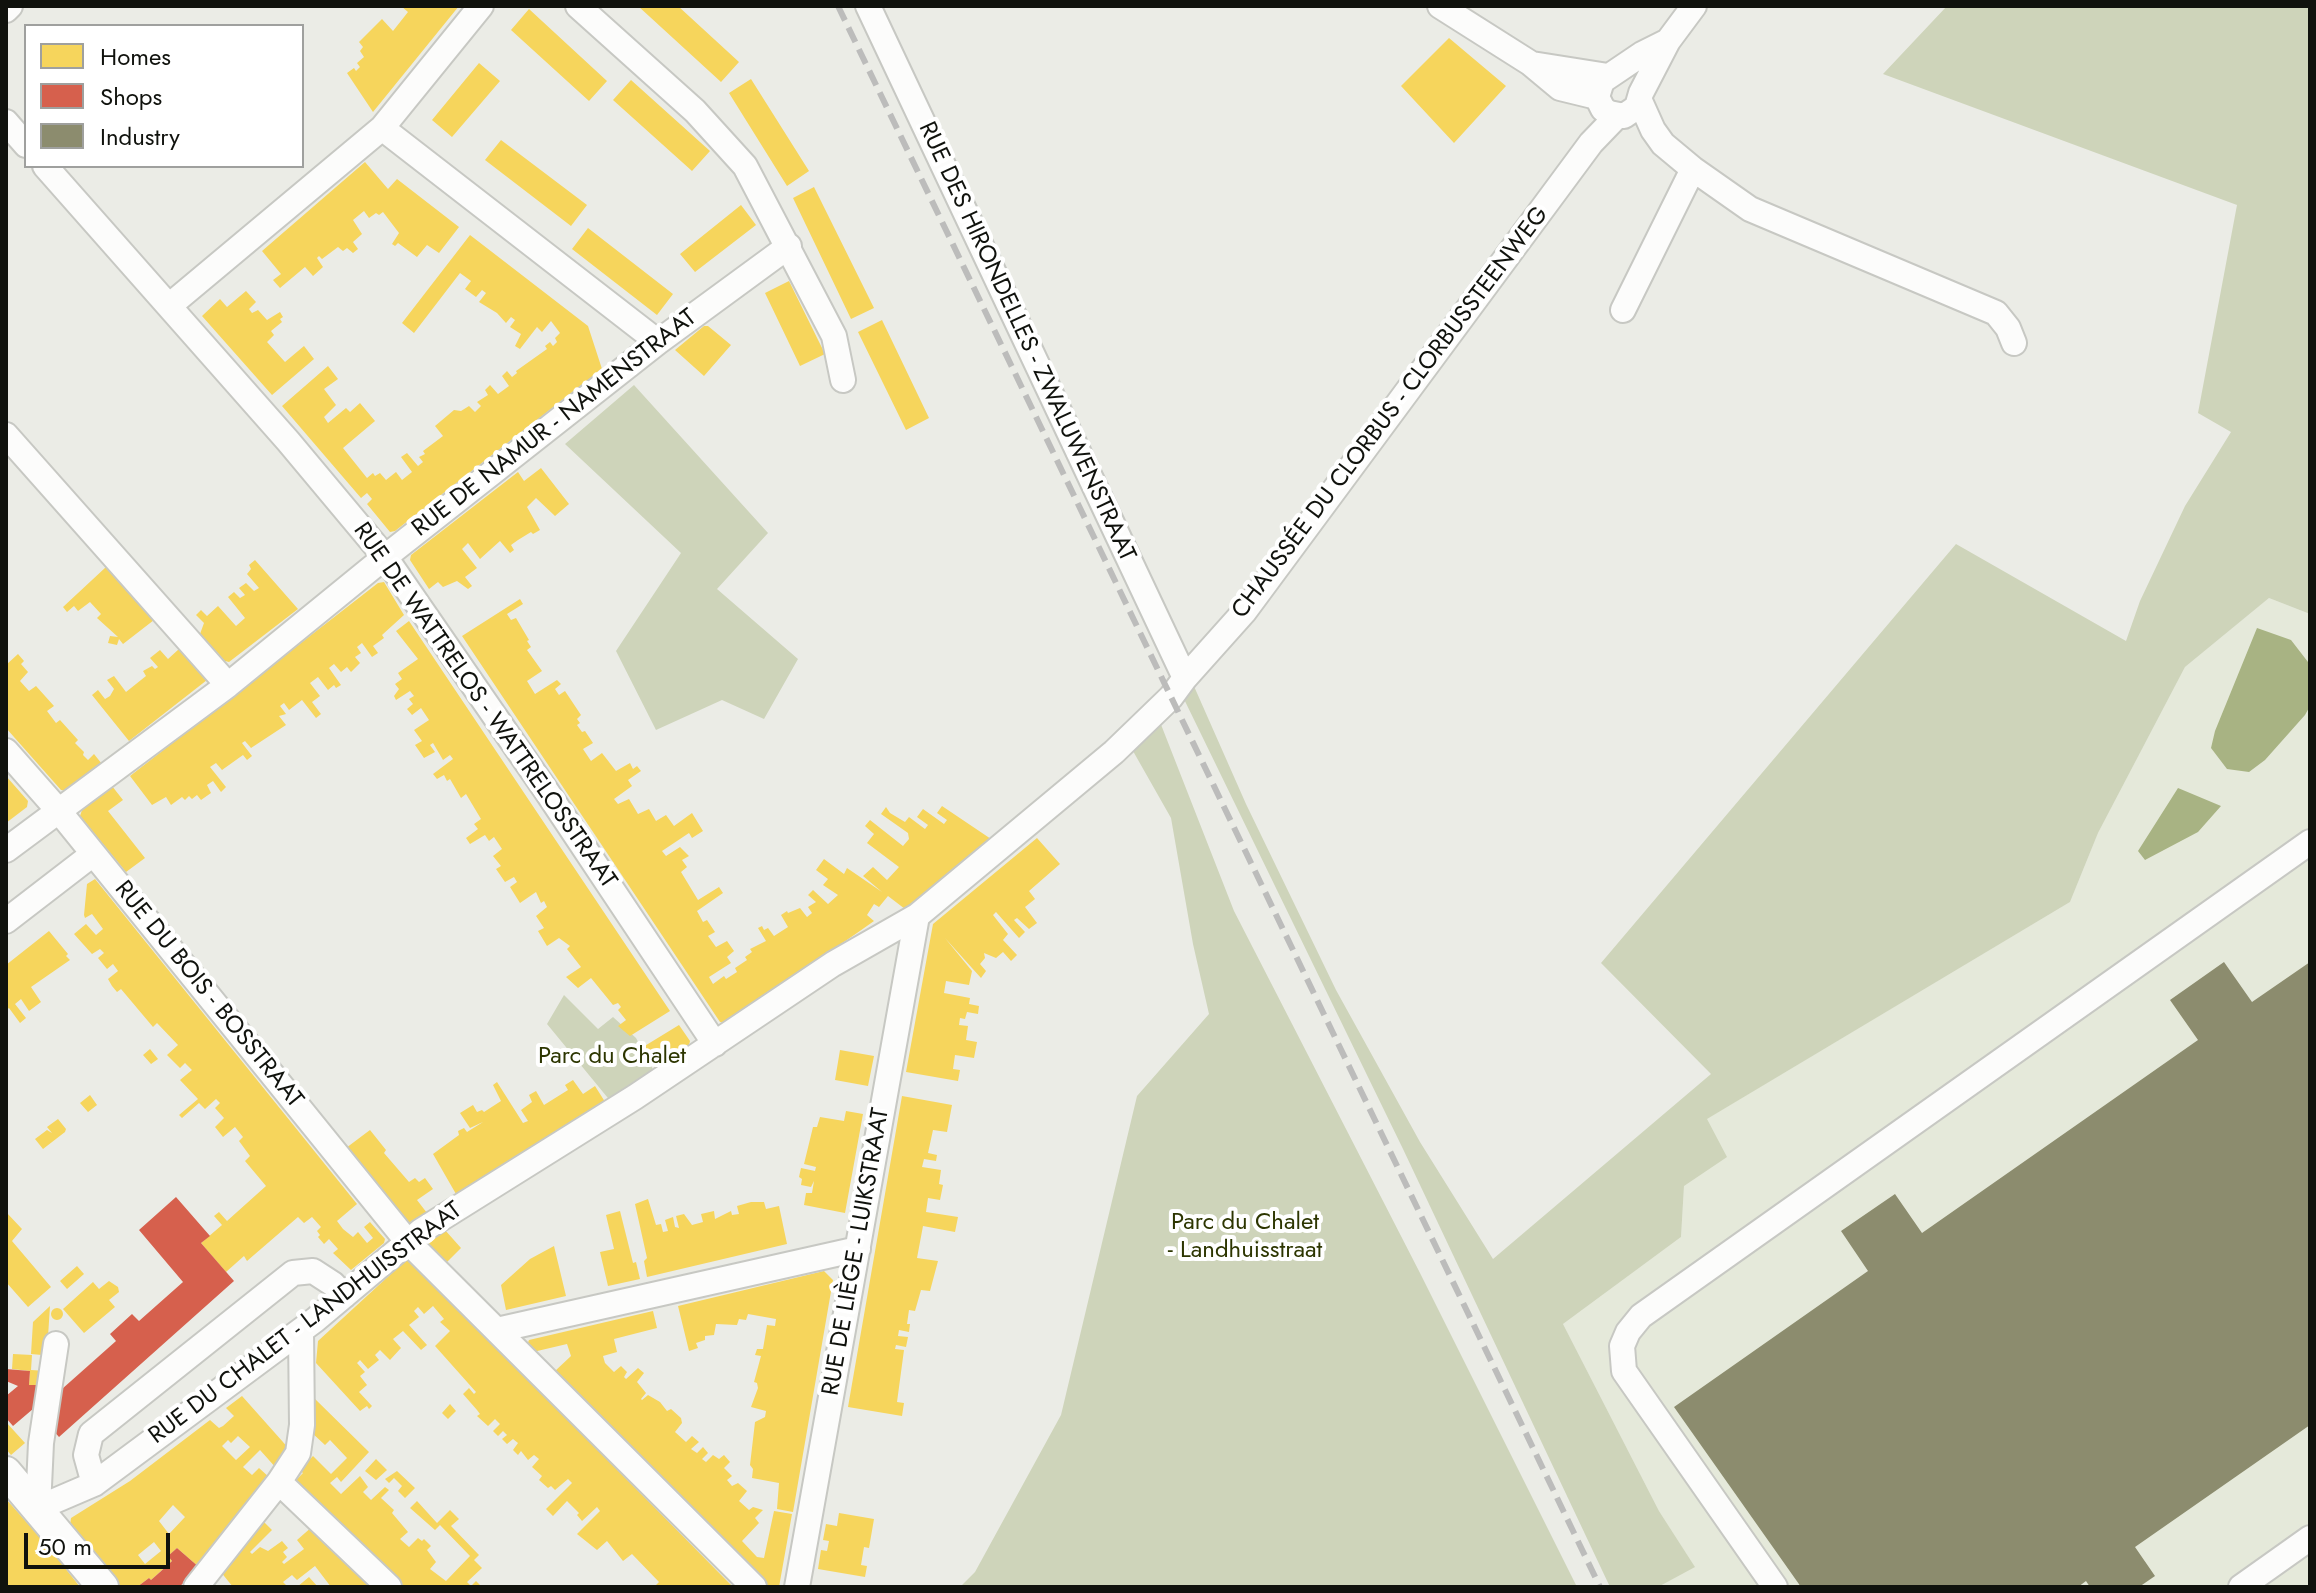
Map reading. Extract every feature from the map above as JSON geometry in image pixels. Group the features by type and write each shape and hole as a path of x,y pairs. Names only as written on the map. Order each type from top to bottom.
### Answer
{"main road":[{"path":"6,1472 103,1587"}],"street":[{"path":"6,10 10,6"},
{"path":"169,306 382,128 481,6"},
{"path":"578,6 695,111 745,166 834,336 843,380"},
{"name":"RUE DES HIRONDELLES - ZWALUWENSTRAAT","path":"868,6 1185,678"},
{"path":"1440,6 1530,63 1618,97 1653,130 1663,144 1750,209 1996,313 2008,328 2014,343"},
{"name":"CHAUSSÉE DU CLORBUS - CLORBUSSTEENWEG","path":"1185,678 1244,612 1591,143 1618,97 1668,41 1694,6"},
{"path":"6,122 24,143"},
{"path":"382,128 658,342"},
{"name":"RUE DE WATTRELOS - WATTRELOSSTRAAT","path":"47,168 288,441 385,557 715,1044"},
{"path":"1623,310 1693,169"},
{"name":"RUE DE NAMUR - NAMENSTRAAT","path":"6,850 228,685 658,342 789,246"},
{"path":"6,435 228,685"},
{"name":"RUE DU CHALET - LANDHUISSTRAAT","path":"38,1508 94,1484 301,1331 407,1241 715,1044 833,964 917,916 1114,752 1171,697 1185,678"},
{"name":"RUE DU BOIS - BOSSTRAAT","path":"6,751 58,810 407,1241 754,1587"},
{"path":"1775,1587 1624,1371 1622,1346 1628,1332 1641,1316 2310,842"},
{"path":"6,921 93,854"},
{"name":"RUE DE LIÈGE - LUIKSTRAAT","path":"797,1587 917,916"},
{"path":"497,1330 858,1249"},
{"path":"94,1484 86,1455 91,1434 293,1273 313,1271 333,1284 344,1296"},
{"path":"209,1582 298,1453 302,1425 301,1331"},
{"path":"38,1508 41,1443 56,1344"},
{"path":"279,1482 389,1587"},
{"path":"2241,1587 2310,1538"}],"shaded area":[{"path":"2269,598 2310,614 2310,1587 1658,1587 1694,1566 1659,1511 1563,1324 1681,1237 1684,1186 1706,1119 2070,902 2098,833 2185,667"},
{"path":"2257,628 2291,640 2308,662 2310,706 2265,760 2249,772 2227,769 2211,748"},
{"path":"2178,788 2221,806 2198,832 2145,860 2138,851"}],"green space":[{"path":"1947,6 2310,6 2310,614 2269,598 2185,667 2098,833 2070,902 1707,1119 1727,1157 1684,1186 1681,1237 1563,1324 1659,1511 1695,1567 1658,1587 1610,1587 1403,1149 1182,695 1193,684 1246,804 1336,990 1420,1142 1493,1259 1711,1074 1601,963 1956,544 2126,641 2140,601 2185,506 2231,432 2198,413 2237,205 1883,74"},
{"path":"634,385 768,533 717,589 798,659 764,719 722,700 656,730 616,651 681,553 565,444"},
{"name":"Parc du Chalet - Landhuisstraat","path":"1160,722 1234,911 1577,1587 960,1587 975,1572 1061,1415 1137,1096 1209,1014 1171,818 1129,744"},
{"name":"Parc du Chalet","path":"564,995 598,1029 613,1017 636,1038 655,1073 612,1103 547,1024"}],"building: Homes":[{"path":"401,6 459,6 373,112 347,73 354,68 356,71 360,67 357,63 364,57 359,42 382,19 393,31 408,12"},
{"path":"638,6 678,6 739,62 721,82"},
{"path":"529,9 607,81 589,101 511,30"},
{"path":"1449,38 1506,86 1454,143 1401,86"},
{"path":"479,63 500,81 452,137 432,120"},
{"path":"751,79 809,171 787,186 729,93"},
{"path":"631,80 710,151 692,171 613,100"},
{"path":"501,140 587,205 571,226 485,160"},
{"path":"365,162 388,189 397,179 459,227 439,253 427,245 417,257 398,243 395,246 392,244 399,233 383,212 369,218 364,211 353,220 362,234 353,242 358,249 353,253 347,248 343,251 338,247 322,259 319,256 317,258 323,267 313,276 305,267 280,288 273,280 281,274 262,251"},
{"path":"814,187 874,308 851,319 793,198"},
{"path":"741,205 756,225 695,272 680,254"},
{"path":"588,228 673,294 657,315 572,249"},
{"path":"470,235 588,326 602,369 390,532 367,504 372,499 367,493 361,498 282,406 328,366 338,379 324,389 336,405 324,417 328,423 346,408 350,412 360,403 375,421 343,448 367,478 373,473 375,476 380,473 386,480 396,472 402,480 412,472 401,457 407,453 418,466 423,462 419,457 425,454 423,451 443,436 435,426 454,410 461,411 469,406 475,412 481,406 477,402 488,395 485,390 490,385 498,394 509,386 502,376 507,371 512,377 547,349 545,346 550,342 553,346 560,333 551,321 542,332 537,327 520,349 515,346 521,334 510,327 515,320 511,317 506,323 479,302 486,293 482,290 476,297 465,289 471,281 460,273 414,333 402,323"},
{"path":"789,281 825,354 800,366 765,293"},
{"path":"246,291 256,302 249,309 252,313 258,310 267,320 280,312 283,317 280,319 282,322 271,331 274,335 267,342 285,362 304,346 314,359 272,395 202,316 220,299 227,307"},
{"path":"882,320 929,418 906,430 858,332"},
{"path":"704,326 731,345 704,376 675,350"},
{"path":"541,468 569,504 555,516 536,498 527,507 540,530 511,545 514,550 510,553 500,541 480,559 468,543 462,549 477,568 465,577 472,586 468,589 457,581 443,587 438,582 429,589 410,560 411,555 518,472 524,481"},
{"path":"255,560 298,609 229,662 225,661 200,634 204,623 196,615 201,610 207,616 218,606 236,626 245,618 228,597 234,592 240,598 245,595 239,588 246,583 254,591 259,588 247,574 251,569 249,565"},
{"path":"106,567 154,620 123,644 119,639 117,645 108,643 110,636 118,637 97,618 101,614 90,602 78,611 74,606 67,612 63,607"},
{"path":"384,582 404,615 373,646 378,653 372,657 362,643 357,647 361,653 355,657 360,663 351,672 347,667 341,672 334,664 329,668 341,685 336,688 334,685 328,690 318,677 310,683 320,696 312,702 321,714 316,718 302,700 289,710 284,703 280,706 286,714 279,716 286,725 251,748 245,741 242,743 252,756 247,760 243,755 222,770 216,763 210,767 226,787 221,792 213,781 207,785 211,793 201,800 197,795 185,800 182,797 171,805 166,797 152,805 130,776 378,583"},
{"path":"520,599 523,604 507,614 511,620 516,618 529,640 531,647 527,650 542,671 527,681 535,694 557,680 561,684 555,689 559,695 565,691 581,715 577,725 593,743 583,749 591,761 602,753 616,771 630,763 633,769 637,766 641,771 628,780 632,786 614,799 618,804 629,799 638,814 649,809 656,821 666,815 674,826 692,813 703,831 692,838 689,833 662,851 666,856 680,847 689,856 682,860 687,867 681,872 698,900 719,887 723,893 697,911 703,922 707,920 715,932 708,936 716,947 727,941 734,951 727,957 731,963 709,977 713,984 737,972 735,968 747,960 745,957 752,952 750,949 766,941 758,928 768,928 774,936 788,927 781,915 787,911 800,908 807,917 812,913 808,907 816,902 808,895 813,890 828,904 838,895 823,885 828,879 816,870 824,859 844,874 847,868 882,892 863,876 873,867 887,880 899,867 867,843 874,834 865,826 870,820 903,846 909,839 908,833 881,814 886,807 905,822 909,817 925,829 928,825 917,817 923,809 944,824 947,820 937,813 942,806 991,839 905,909 888,896 879,907 874,904 867,915 874,921 726,1023 720,1022 462,636"},
{"path":"409,621 670,1011 630,1036 618,1026 626,1020 618,1010 621,1007 618,1003 613,1005 591,978 578,988 566,977 581,967 567,949 570,946 559,938 547,946 538,931 544,928 536,916 547,907 544,901 541,903 536,892 520,903 510,887 517,882 514,877 505,882 496,869 501,866 493,856 502,849 494,837 489,841 485,835 470,844 466,838 478,829 474,824 481,819 466,794 461,798 450,779 447,781 444,775 437,779 433,774 453,759 450,755 443,760 433,743 430,745 435,752 424,758 415,745 422,741 414,730 429,720 421,708 412,715 407,709 413,704 409,699 414,696 410,691 396,700 394,696 399,689 395,684 402,679 398,673 418,659 396,631"},
{"path":"179,649 207,680 129,741 92,695 98,690 105,699 110,696 114,689 107,680 114,676 126,692 146,676 143,671 152,666 155,669 158,667 150,658 160,650 168,659"},
{"path":"18,654 28,672 20,681 29,691 36,686 54,706 47,711 56,723 60,720 78,740 75,743 84,752 83,755 88,760 94,754 102,764 67,791 61,790 6,728 6,665"},
{"path":"6,776 28,801 27,807 6,823"},
{"path":"112,786 123,800 108,811 145,858 126,872 80,816 82,810"},
{"path":"1037,838 1060,864 1029,891 1035,899 1025,907 1037,923 1029,929 1017,918 1014,920 1025,932 1019,938 996,912 993,915 1008,934 1003,940 1017,955 1011,961 1003,952 996,958 984,953 985,958 980,964 986,971 981,978 945,938 972,971 969,985 946,981 944,993 970,998 969,1004 979,1006 978,1014 967,1012 965,1019 960,1018 959,1025 968,1026 966,1040 977,1042 974,1058 955,1055 953,1069 960,1070 958,1081 906,1072 933,924"},
{"path":"95,879 357,1204 337,1221 343,1229 353,1237 358,1232 367,1243 373,1238 364,1227 370,1222 385,1239 351,1270 333,1253 338,1249 329,1239 324,1244 318,1237 317,1231 321,1227 312,1217 304,1223 298,1217 247,1261 244,1256 226,1272 201,1243 222,1225 214,1216 219,1212 227,1221 266,1186 245,1161 250,1156 239,1141 243,1137 235,1127 223,1137 215,1127 224,1118 215,1108 220,1103 216,1099 205,1109 199,1103 182,1118 179,1115 198,1099 180,1080 192,1070 185,1063 180,1068 167,1055 178,1045 157,1023 153,1027 121,989 117,992 112,986 108,979 118,971 113,964 107,969 98,958 104,953 100,949 92,954 74,934 86,924 96,935 103,929 92,914 85,918 84,915 87,884"},
{"path":"49,931 70,960 31,987 41,1002 29,1011 21,999 15,1004 26,1018 20,1023 9,1008 6,1010 6,965"},
{"path":"679,1025 690,1041 689,1045 655,1068 643,1047"},
{"path":"150,1049 158,1059 151,1064 143,1055"},
{"path":"840,1050 874,1056 868,1086 835,1080"},
{"path":"573,1080 583,1094 595,1086 607,1105 456,1194 433,1154 459,1135 458,1131 464,1128 467,1132 483,1122 470,1128 460,1113 473,1105 477,1112 484,1112 501,1101 493,1085 497,1082 523,1123 528,1121 521,1110 532,1102 529,1095 536,1091 544,1105 568,1090 565,1085"},
{"path":"90,1095 97,1105 88,1112 80,1103"},
{"path":"902,1096 952,1105 947,1132 933,1130 928,1153 937,1155 936,1161 924,1159 922,1167 941,1170 939,1184 943,1185 940,1200 928,1198 926,1212 958,1217 955,1232 923,1226 917,1258 938,1261 930,1291 921,1290 915,1311 909,1310 909,1332 899,1330 898,1336 908,1337 906,1347 896,1345 895,1349 904,1350 897,1402 904,1403 902,1416 848,1407"},
{"path":"846,1111 863,1114 845,1213 804,1205 806,1193 812,1193 814,1181 811,1187 801,1185 802,1179 799,1177 801,1168 815,1171 816,1167 804,1164 813,1127 817,1127 820,1117 844,1121"},
{"path":"58,1119 65,1132 43,1149 35,1139 47,1130 52,1133 47,1127"},
{"path":"370,1130 386,1150 384,1153 409,1182 415,1178 419,1182 425,1178 433,1189 417,1200 427,1213 411,1225 403,1220 346,1148"},
{"path":"648,1199 656,1225 661,1224 663,1232 668,1231 665,1220 673,1217 675,1227 679,1228 676,1216 684,1214 692,1225 703,1222 701,1214 714,1211 715,1219 731,1211 732,1215 739,1214 737,1206 751,1202 764,1202 766,1209 779,1206 787,1244 647,1277 644,1261 647,1258 635,1204"},
{"path":"620,1211 640,1279 608,1286 600,1252 614,1249 606,1215"},
{"path":"6,1212 22,1229 12,1241 51,1287 28,1307 6,1282"},
{"path":"445,1230 461,1248 446,1263 428,1245 429,1240"},
{"path":"554,1246 566,1296 506,1310 501,1285 530,1259"},
{"path":"405,1261 411,1261 733,1587 654,1587 659,1582 632,1554 623,1561 607,1541 597,1550 577,1534 600,1511 597,1507 582,1521 567,1501 553,1516 546,1509 572,1483 568,1479 555,1490 551,1486 548,1488 539,1480 542,1476 532,1467 539,1459 534,1455 528,1460 521,1451 518,1455 513,1450 518,1443 513,1439 507,1444 502,1439 507,1435 503,1431 498,1436 493,1431 500,1424 495,1419 488,1426 477,1416 480,1414 463,1394 469,1388 474,1394 476,1392 435,1346 450,1331 440,1322 444,1319 433,1306 424,1314 418,1307 414,1311 419,1317 409,1325 427,1345 421,1350 403,1331 393,1339 401,1348 390,1360 380,1350 375,1355 379,1360 368,1369 360,1360 357,1363 365,1372 360,1376 367,1385 359,1392 372,1406 360,1411 316,1363 318,1341"},
{"path":"77,1266 84,1274 67,1289 60,1281"},
{"path":"824,1271 833,1280 793,1512 777,1509 779,1483 752,1478 750,1465 755,1422 765,1417 766,1411 751,1407 758,1388 754,1382 761,1356 755,1355 757,1349 763,1349 767,1325 775,1326 776,1319 748,1314 746,1320 739,1319 737,1325 716,1324 714,1335 705,1336 705,1340 696,1343 698,1348 689,1351 678,1306"},
{"path":"109,1281 118,1287 119,1292 109,1300 115,1307 84,1333 63,1309 93,1282 99,1289"},
{"path":"50,1306 47,1352 31,1354 33,1322"},
{"path":"52,1309 62,1309 62,1319 52,1319"},
{"path":"653,1311 657,1328 614,1339 617,1352 603,1356 605,1363 614,1372 621,1366 627,1372 626,1379 638,1368 644,1373 637,1382 646,1393 641,1399 648,1395 681,1418 682,1423 675,1432 686,1442 692,1436 699,1442 691,1449 697,1453 703,1447 708,1453 702,1459 706,1462 713,1455 719,1459 724,1455 730,1462 724,1468 732,1476 727,1480 732,1486 738,1483 747,1491 739,1501 749,1510 753,1507 763,1510 755,1518 759,1523 742,1541 757,1557 764,1558 774,1511 792,1514 779,1587 766,1587 554,1372 571,1356 567,1344 533,1352 527,1345 529,1340"},
{"path":"13,1354 32,1355 31,1370 46,1371 44,1386 29,1385 30,1371 12,1369"},
{"path":"242,1396 291,1451 277,1469 260,1450 243,1467 252,1475 259,1468 270,1478 200,1568 177,1548 168,1556 172,1561 151,1580 149,1578 137,1587 119,1587 70,1526 71,1518 130,1481 210,1420 219,1428 223,1426 234,1416 226,1408","holes":["238,1436 250,1447 236,1460 222,1446","173,1505 185,1517 169,1534 159,1521","154,1542 161,1551 145,1564 138,1555"]},
{"path":"313,1397 369,1452 341,1482 337,1477 330,1483 341,1494 360,1476 368,1487 363,1492 371,1500 385,1487 389,1490 381,1498 394,1510 392,1513 408,1532 400,1539 409,1547 418,1538 424,1539 431,1546 427,1550 436,1562 430,1569 446,1581 470,1556 440,1525 435,1530 410,1508 417,1501 437,1523 450,1510 459,1519 451,1526 479,1555 474,1560 482,1568 467,1582 471,1586 476,1581 480,1585 478,1587 402,1587 300,1490 303,1487 296,1480 303,1473 299,1470 313,1456 331,1474 347,1458 330,1440 325,1445 311,1432"},
{"path":"450,1404 456,1411 448,1419 442,1413"},
{"path":"6,1422 25,1443 11,1455 6,1449"},
{"path":"376,1459 387,1470 376,1480 365,1471"},
{"path":"397,1471 415,1488 405,1498 398,1491 402,1486 394,1478 389,1483 385,1479"},
{"path":"6,1499 47,1545 80,1587 6,1587"},
{"path":"839,1513 874,1519 869,1548 864,1547 861,1565 867,1566 865,1577 818,1569 821,1550 827,1551 829,1541 823,1540 826,1524 837,1526"},
{"path":"259,1517 272,1530 250,1552 252,1554 260,1547 268,1551 282,1541 288,1548 283,1552 287,1557 282,1562 284,1564 304,1549 297,1540 313,1526 377,1587 331,1587 315,1566 297,1580 292,1575 283,1582 288,1587 233,1587 220,1571"},
{"path":"309,1577 318,1587 297,1587"}],"building: Shops":[{"path":"176,1197 210,1236 201,1243 234,1281 59,1437 51,1428 53,1397 116,1341 110,1334 132,1314 139,1321 183,1282 139,1230"},
{"path":"6,1369 30,1371 29,1385 41,1385 40,1403 13,1426 6,1418 6,1396 18,1386 6,1381"},
{"path":"177,1548 200,1568 179,1587 137,1587 149,1578 151,1580 172,1561 168,1556"}],"building: Industry":[{"path":"2224,962 2252,1002 2310,962 2310,1425 2135,1547 2155,1576 2139,1587 2090,1587 2086,1581 2078,1587 1801,1587 1674,1407 1868,1271 1841,1231 1895,1194 1922,1233 2198,1040 2170,1000"}],"railway":[{"path":"838,6 1600,1587"}]}
